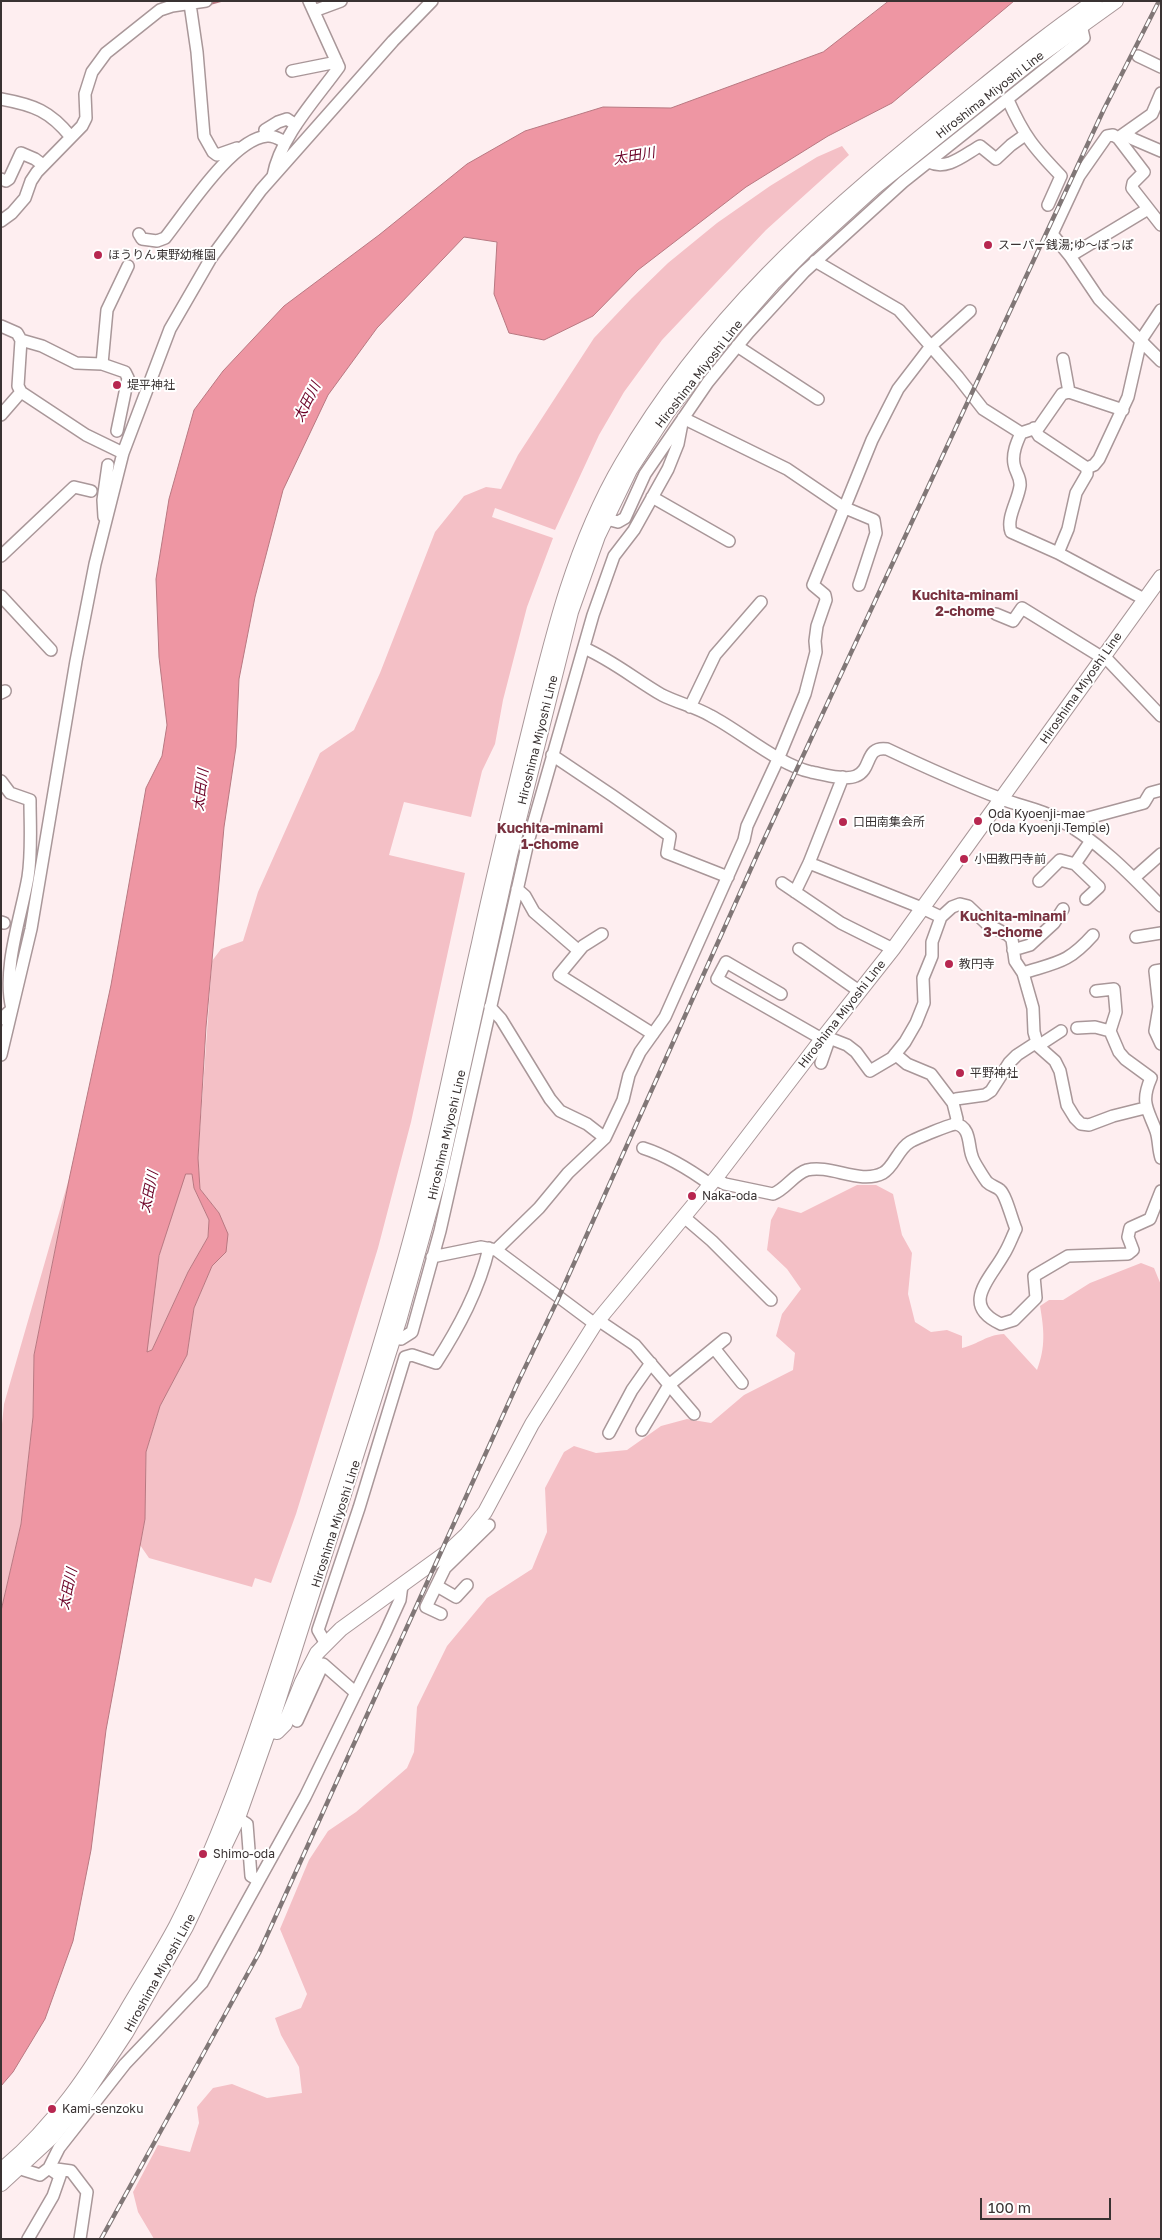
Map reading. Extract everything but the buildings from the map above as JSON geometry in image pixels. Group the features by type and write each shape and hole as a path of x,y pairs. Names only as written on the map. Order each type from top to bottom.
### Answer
{"main road":[{"name":"Hiroshima Miyoshi Line","path":"1,2170 17,2163 52,2137 81,2101 126,2033 186,1927 238,1818 264,1729 438,1181 545,709 570,612 600,518 620,465 658,407 702,347 765,274 832,210 869,178 1028,49 1095,1"},
{"name":"Hiroshima Miyoshi Line","path":"600,518 667,413 712,354 774,282 875,187 1031,62 1116,1"},
{"name":"Hiroshima Miyoshi Line","path":"264,1729 277,1732 285,1724 302,1682 317,1653 341,1629 462,1544 485,1512 532,1424 597,1322 713,1182 893,949 1161,577"},
{"name":"Hiroshima Miyoshi Line","path":"1,2184 73,2094 117,2028 158,1958 177,1923 264,1729"}],"street":[{"path":"1,221 12,213 25,198 31,181 44,165 82,126 86,118 84,94 92,72 106,53 157,6 206,1"},
{"path":"272,177 276,158 285,142 339,67 312,6 341,1"},
{"path":"1,1055 31,929 76,661 106,524 123,453 170,329 211,258 272,177 393,41 432,1"},
{"path":"190,4 197,52 204,136 213,152 217,155 247,145 266,136 275,136 285,142"},
{"path":"600,518 618,522 626,518 645,474 708,382 737,346 816,261 904,182 1084,38 1081,26"},
{"path":"1138,56 1161,67"},
{"path":"292,71 337,62"},
{"path":"1122,136 1152,114 1161,93"},
{"path":"1,99 37,107 57,121 71,137"},
{"path":"1008,100 1025,135 1062,176 1048,206"},
{"path":"266,136 266,130 278,122 287,119 296,125"},
{"path":"929,162 937,166 947,165 980,146 996,159 1025,135"},
{"path":"1161,151 1133,139 1122,136 1107,136 1079,176 1052,234 1070,256 1099,299 1161,361"},
{"path":"1122,136 1144,172 1133,183 1132,188 1161,225"},
{"path":"139,234 142,239 157,241 165,238 226,161 247,145"},
{"path":"1,179 9,180 22,153 44,165"},
{"path":"1070,256 1148,209"},
{"path":"816,261 899,310 983,409 1021,433"},
{"path":"102,364 107,310 128,266"},
{"path":"1087,468 1099,460 1123,410 1141,340 1161,310"},
{"path":"326,1644 318,1630 359,1508 405,1357 412,1354 436,1363 452,1339 464,1312 475,1296 493,1250 539,1208 568,1173 605,1138 622,1100 629,1075 640,1052 665,1017 728,877 744,840 747,826 806,694 816,652 817,626 826,600 825,595 812,585 880,422 898,389 931,346 970,311"},
{"path":"1,326 17,333 21,340 18,386 21,392 86,436 123,453"},
{"path":"21,340 42,346 76,363 102,364 125,372 128,378 122,403 122,412"},
{"path":"737,346 818,399"},
{"path":"1063,359 1069,392"},
{"path":"1,414 21,392"},
{"path":"1021,433 1039,426 1062,394 1069,392 1123,410"},
{"path":"117,431 122,412 128,400"},
{"path":"389,1337 401,1339 412,1332 440,1231 517,889 552,755 584,648 614,556 634,530 668,469 678,444 683,418"},
{"path":"683,418 788,469 843,508 874,520 876,532 859,585"},
{"path":"1034,428 1040,436 1087,468"},
{"path":"1021,433 1014,458 1020,487 1009,526 1011,532 1058,553 1144,599"},
{"path":"106,524 103,513 103,500 108,465"},
{"path":"1058,553 1068,529 1076,493 1087,474 1087,468"},
{"path":"1,556 74,487 91,491"},
{"path":"652,497 729,541"},
{"path":"1,596 51,650"},
{"path":"690,707 715,655 761,602"},
{"path":"996,614 1013,621 1022,608 1104,657 1161,716"},
{"path":"584,648 598,654 665,696 711,715 779,757 808,771 842,777 855,777 864,770 873,751 879,748 887,749 947,777 1001,799 1037,809 1066,824 1090,842 1134,878 1161,906"},
{"path":"552,755 670,836 667,853 728,877"},
{"path":"795,892 810,863 842,777"},
{"path":"1,781 6,797 30,800 31,854 11,964 8,993 12,1009"},
{"path":"1066,824 1144,803 1150,793 1161,790"},
{"path":"1075,864 1090,842"},
{"path":"1134,878 1161,854"},
{"path":"1039,881 1060,860 1075,864 1099,887 1086,899"},
{"path":"810,863 940,917"},
{"path":"782,883 841,923 893,949"},
{"path":"517,889 525,896 534,912 579,951"},
{"path":"781,994 726,962 717,979 825,1038 848,1045 856,1052 870,1071 895,1054 905,1042 916,1023 924,1003 923,978 932,956 932,942 940,917 952,907 960,904 968,906 987,924 1012,939 1015,961 1023,973 1033,1008 1034,1032 1038,1044 1055,1061 1060,1071 1067,1105 1075,1118 1081,1124 1089,1125 1113,1116 1146,1108"},
{"path":"1013,950 1030,946 1054,923 1063,909"},
{"path":"602,934 579,951 559,975 652,1034"},
{"path":"1023,973 1066,960 1078,952 1093,934"},
{"path":"1136,937 1161,934"},
{"path":"799,949 860,992"},
{"path":"1161,970 1155,971 1159,1007 1155,1031 1161,1044"},
{"path":"1096,991 1114,989 1116,1012 1110,1031 1119,1052 1125,1059 1151,1078 1145,1095 1146,1108 1156,1132 1161,1158"},
{"path":"490,1007 502,1019 550,1099 560,1111 587,1124 605,1138"},
{"path":"1,1020 12,1009"},
{"path":"1078,1028 1094,1027 1110,1031"},
{"path":"953,1103 960,1097 985,1095 991,1091 1009,1063 1061,1031"},
{"path":"821,1063 825,1038"},
{"path":"895,1054 913,1067 931,1074 953,1103 957,1119 955,1124"},
{"path":"643,1148 661,1153 713,1182 773,1194 808,1170 821,1169 874,1176 884,1172 902,1148 909,1142 934,1133 948,1124 955,1124 965,1131 971,1145 972,1156 988,1183 1001,1190 1016,1229 1004,1254 983,1285 979,1295 983,1310 992,1320 1000,1324 1014,1320 1036,1298 1034,1276 1068,1256 1128,1254 1133,1250 1128,1237 1130,1228 1150,1219 1156,1209 1161,1191"},
{"path":"684,1217 712,1240 771,1300"},
{"path":"432,1258 481,1247 493,1250 597,1322 635,1345 694,1414"},
{"path":"642,1430 669,1385 725,1339"},
{"path":"714,1348 742,1383"},
{"path":"609,1433 632,1390 651,1363"},
{"path":"441,1614 426,1607 446,1568 462,1544 489,1525"},
{"path":"17,2163 24,2170 40,2175 49,2168 59,2148 125,2064 202,1983 224,1947 258,1880 305,1796 400,1600 402,1585"},
{"path":"437,1586 456,1597 468,1585"},
{"path":"297,1721 323,1664 356,1692"},
{"path":"238,1818 247,1824 251,1876 258,1880"},
{"path":"28,2239 53,2196 60,2176 49,2168"},
{"path":"49,2168 71,2171 87,2192 80,2239"}],"shaded area":[{"path":"842,146 849,155 766,230 662,340 624,392 599,435 555,530 495,508 492,517 553,538 527,607 503,700 495,744 482,771 471,817 404,802 389,855 465,873 411,1122 378,1248 296,1514 271,1583 255,1578 252,1587 149,1558 140,1545 145,1519 146,1452 160,1406 187,1355 194,1308 212,1266 226,1252 219,1213 200,1189 198,1158 212,961 221,949 243,941 258,892 320,753 354,730 380,673 435,532 464,496 486,487 501,489 518,455 594,338 668,263 717,223 770,186 817,157"},
{"path":"192,1173 194,1188 209,1220 208,1237 188,1272 152,1350 146,1353 159,1256 186,1174"},
{"path":"70,1175 34,1355 33,1417 21,1524 1,1611 1,1434 4,1404"},
{"path":"857,1185 876,1185 893,1194 902,1235 912,1253 908,1294 915,1322 931,1332 947,1330 962,1336 962,1348 992,1336 1004,1334 1037,1370 1042,1354 1043,1338 1040,1306 1049,1300 1063,1300 1090,1283 1141,1263 1154,1268 1161,1285 1161,2239 154,2239 138,2212 133,2192 158,2145 190,2152 199,2123 197,2107 213,2088 232,2084 267,2098 302,2093 299,2067 281,2035 275,2018 301,2008 307,1994 280,1929 309,1860 328,1831 356,1812 407,1768 414,1752 417,1707 447,1646 487,1598 532,1569 547,1532 545,1488 564,1452 574,1446 596,1453 627,1450 661,1426 687,1419 711,1423 744,1395 793,1370 795,1353 776,1336 782,1314 801,1289 787,1269 767,1250 771,1220 778,1207 801,1213"}],"water":[{"name":"太田川","path":"889,1 1014,1 892,103 828,136 746,187 638,270 593,316 544,340 509,333 494,294 497,242 464,237 377,328 328,395 283,490 255,597 239,679 236,747 224,827 206,1027 198,1158 200,1189 219,1213 228,1234 226,1252 212,1266 194,1308 187,1355 160,1406 146,1452 145,1519 106,1730 91,1850 73,1941 45,2019 13,2072 1,2086 1,1611 21,1524 33,1417 34,1355 111,985 146,788 162,756 167,725 159,657 156,579 169,499 194,410 223,371 284,306 379,235 467,164 525,131 603,107 671,108 823,52","holes":["186,1174 192,1174 194,1188 209,1220 208,1237 188,1272 152,1350 147,1352 159,1256"]}],"waterway":[{"path":"209,4 220,1"},
{"path":"26,179 34,167"}],"railway":[{"path":"101,2239 259,1953 519,1380 558,1299 762,844 1104,109 1159,1"}],"place":[{"name":"スーパー銭湯;ゆ～ぽっぽ","path":"988,245"},
{"name":"ほうりん東野幼稚園","path":"98,255"},
{"name":"堤平神社","path":"117,385"},
{"name":"Oda Kyoenji-mae (Oda Kyoenji Temple)","path":"978,821"},
{"name":"口田南集会所","path":"843,822"},
{"name":"小田教円寺前","path":"964,859"},
{"name":"教円寺","path":"949,964"},
{"name":"平野神社","path":"960,1073"},
{"name":"Naka-oda","path":"692,1196"},
{"name":"Shimo-oda","path":"203,1854"},
{"name":"Kami-senzoku","path":"52,2109"}],"district":[{"name":"Kuchita-minami 2-chome","path":"965,604"},
{"name":"Kuchita-minami 1-chome","path":"550,838"},
{"name":"Kuchita-minami 3-chome","path":"1013,926"}]}
